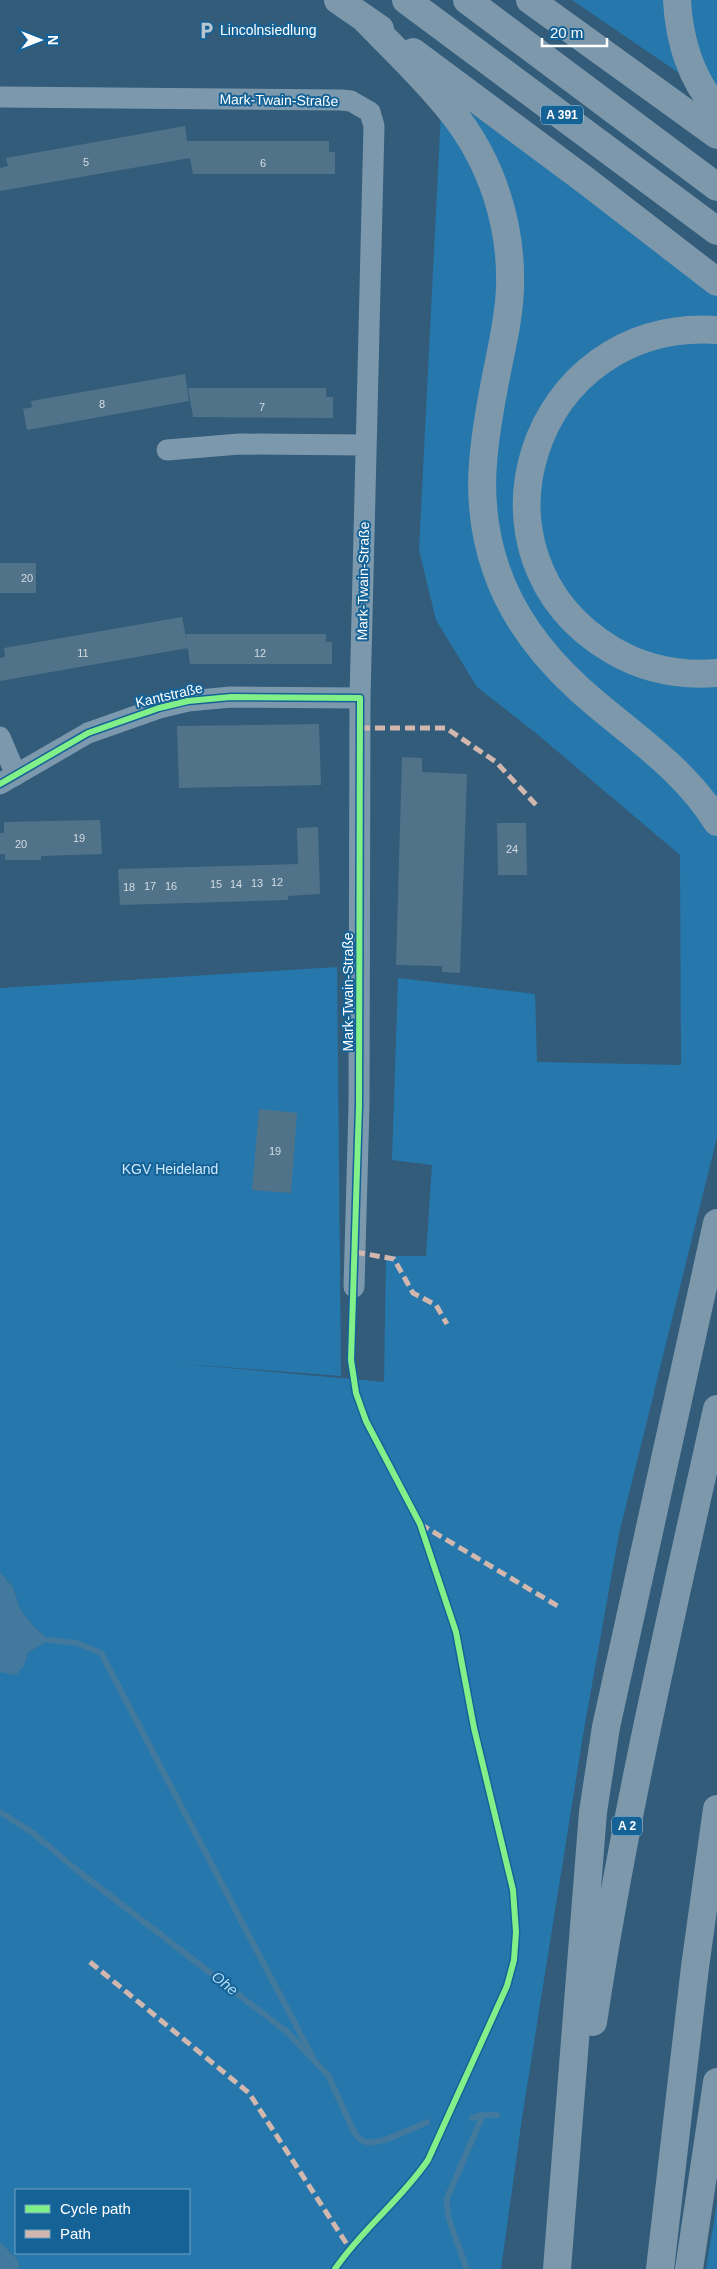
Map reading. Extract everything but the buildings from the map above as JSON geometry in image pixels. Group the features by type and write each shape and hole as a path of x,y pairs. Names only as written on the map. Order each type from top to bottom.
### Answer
{"highway":[{"path":"338,0 451,79 717,282"},
{"name":"A 391","path":"406,0 717,231"},
{"name":"A 391","path":"467,0 717,186"},
{"path":"530,0 717,135"},
{"path":"677,0 682,41 689,63 700,84 717,108"},
{"path":"365,18 458,120 484,162 503,217 508,241 510,290 508,314 482,452 481,482 488,542 507,596 520,621 536,645 556,667 676,770 694,788 717,822"},
{"path":"717,330 671,331 645,338 612,353 576,381 559,401 545,425 535,450 531,467 527,503 529,530 543,573 560,604 578,625 599,642 622,656 647,666 673,673 700,675 717,673"},
{"path":"558,2259 593,1812 606,1727 717,1223"},
{"name":"A 2","path":"558,2259 607,1934 642,1748 717,1409"},
{"path":"661,2260 695,1967 717,1809"},
{"path":"690,2261 717,2082"}],"street":[{"name":"Mark-Twain-Straße","path":"0,97 340,100 351,101 370,112 374,126 360,698 359,1097 354,1287"},
{"path":"167,450 239,444 366,445"},
{"name":"Kantstraße","path":"8,780 88,733 124,718 178,703 231,697 360,698"},
{"path":"0,737 8,780"}],"green space":[{"path":"572,0 717,0 717,99"},
{"name":"KGV Heideland","path":"442,92 717,291 717,1137 619,1534 584,1729 522,2118 501,2269 20,2269 18,2260 0,2242 0,1672 24,1666 28,1653 49,1640 34,1627 20,1609 13,1587 0,1572 0,988 337,967 341,1376 173,1363 384,1382 386,1256 426,1256 432,1165 392,1160 398,978 535,994 537,1062 681,1065 680,855 537,734 477,687 436,620 419,550"},
{"path":"717,2203 717,2269 706,2269"}],"shaded area":[{"path":"0,1572 13,1587 20,1609 34,1627 49,1640 28,1653 24,1666 16,1675 0,1672"},
{"path":"0,2242 18,2260 20,2269 0,2269"}],"waterway":[{"path":"49,1640 77,1643 101,1653 312,2056"},
{"name":"Ohe","path":"0,1812 33,1833 78,1871 287,2032 328,2075 354,2132 360,2139 366,2142 380,2141 427,2122"},
{"name":"Ohe","path":"472,2118 483,2115 497,2115"},
{"path":"466,2269 448,2216 447,2198 483,2115"}],"marked path":[{"path":"360,728 446,728 496,762 538,807"},
{"path":"355,1252 394,1259 413,1293 436,1305 447,1324"},
{"path":"420,1524 561,1608"},
{"path":"90,1962 249,2093 350,2249"}],"cycle path":[{"path":"0,784 88,733 159,708 188,701 231,697 360,698 359,1106 351,1360 356,1393 366,1421 420,1524 456,1632 474,1728 513,1890 516,1932 514,1960 507,1986 428,2160 335,2269"}],"place":[{"name":"Lincolnsiedlung","path":"206,30"}]}
